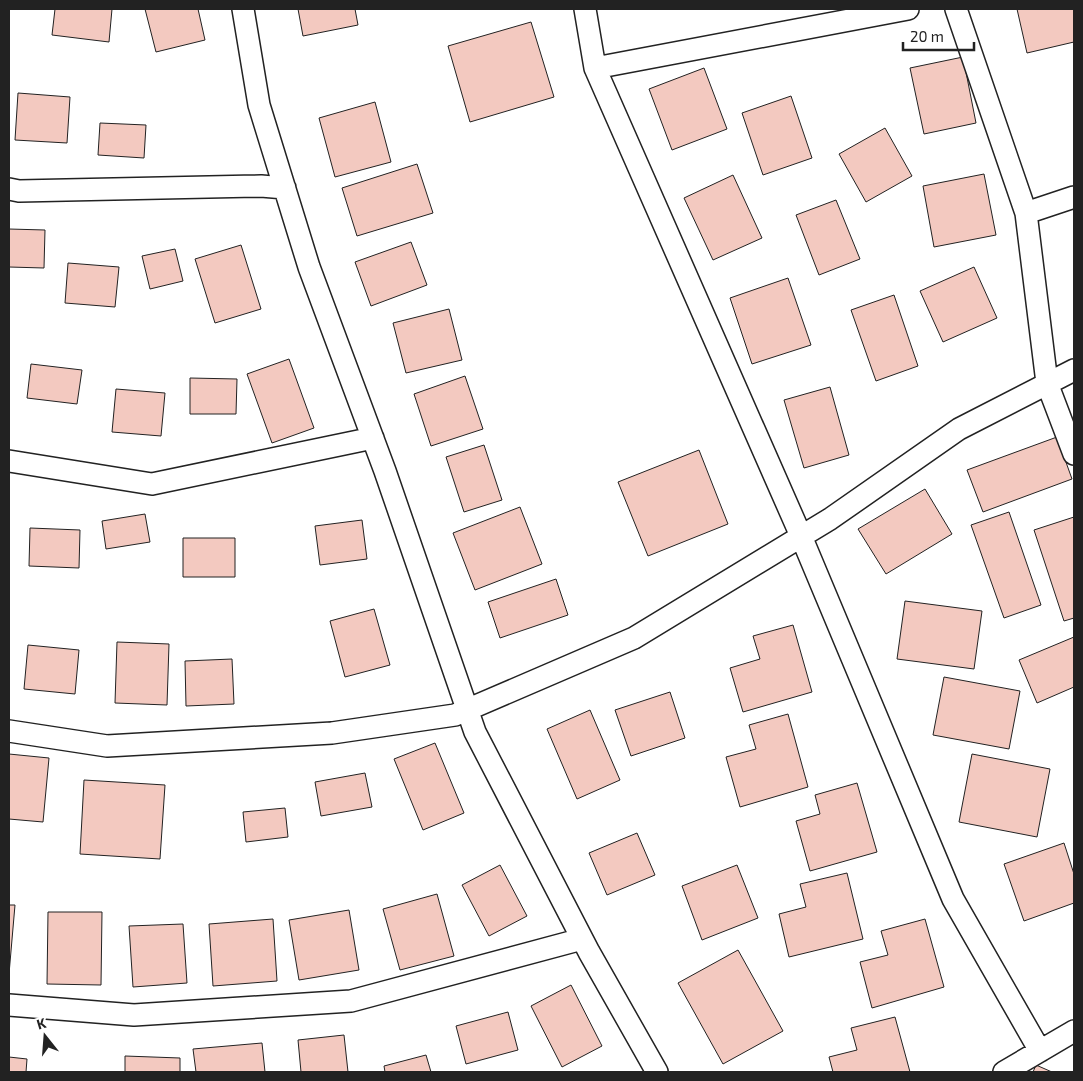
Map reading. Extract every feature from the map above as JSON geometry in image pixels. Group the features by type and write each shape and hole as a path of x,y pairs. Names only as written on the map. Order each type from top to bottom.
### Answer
{"street":[{"path":"243,9 259,105 309,268 373,438 475,732 582,939 657,1072"},
{"path":"585,9 595,68 801,536 953,899 1040,1051"},
{"path":"595,68 908,9"},
{"path":"956,9 1026,213 1047,383 1074,454"},
{"path":"9,189 19,191 261,186 285,188"},
{"path":"1026,213 1074,197"},
{"path":"9,731 107,746 332,733 455,715 634,638 830,519 958,429 1074,370"},
{"path":"9,461 152,484 373,438"},
{"path":"9,1005 134,1015 351,1001 582,939"},
{"path":"1004,1072 1074,1031"}],"building":[{"path":"55,9 112,9 109,42 52,35"},
{"path":"145,9 198,9 205,40 156,52"},
{"path":"298,9 355,9 358,25 303,36"},
{"path":"1017,9 1074,9 1074,42 1027,53"},
{"path":"531,22 554,97 470,122 448,46"},
{"path":"963,57 976,123 924,134 910,68"},
{"path":"704,68 727,129 672,150 649,89"},
{"path":"18,93 70,97 67,143 15,140"},
{"path":"791,96 812,158 763,175 742,113"},
{"path":"375,102 391,162 335,177 319,118"},
{"path":"100,123 146,125 144,158 98,155"},
{"path":"885,128 912,176 866,202 839,154"},
{"path":"417,164 433,213 357,236 342,188"},
{"path":"984,174 996,235 934,247 923,186"},
{"path":"733,175 762,238 713,260 684,198"},
{"path":"836,200 860,259 819,275 796,215"},
{"path":"9,229 45,230 44,268 9,267"},
{"path":"411,242 427,285 371,306 355,262"},
{"path":"241,245 261,309 215,323 195,259"},
{"path":"175,249 183,281 150,289 142,256"},
{"path":"68,263 119,267 115,307 65,303"},
{"path":"974,267 997,318 943,342 920,291"},
{"path":"788,278 811,345 752,364 730,298"},
{"path":"894,295 918,366 876,381 851,310"},
{"path":"449,309 462,360 406,373 393,323"},
{"path":"289,359 314,428 272,443 247,374"},
{"path":"31,364 82,370 77,404 27,398"},
{"path":"465,376 483,429 431,446 414,394"},
{"path":"190,378 237,379 236,414 190,414"},
{"path":"830,387 849,455 804,468 784,400"},
{"path":"116,389 165,393 161,436 112,432"},
{"path":"1057,437 1072,479 983,512 967,470"},
{"path":"484,445 502,500 464,512 446,457"},
{"path":"699,450 728,524 648,556 618,482"},
{"path":"925,489 952,534 886,574 858,529"},
{"path":"520,507 542,564 475,590 453,533"},
{"path":"1009,512 1041,605 1004,618 971,525"},
{"path":"145,514 150,542 106,549 102,521"},
{"path":"1074,517 1074,618 1064,621 1034,530"},
{"path":"362,520 367,559 320,565 315,526"},
{"path":"30,528 80,530 79,568 29,566"},
{"path":"183,538 235,538 235,577 183,577"},
{"path":"556,579 568,615 500,638 488,602"},
{"path":"905,601 982,611 974,669 897,659"},
{"path":"374,609 390,665 345,677 330,621"},
{"path":"793,625 812,692 743,712 730,668 760,659 753,636"},
{"path":"1074,637 1074,687 1037,703 1019,660"},
{"path":"117,642 169,644 167,705 115,703"},
{"path":"28,645 79,650 75,694 24,689"},
{"path":"232,659 234,704 186,706 185,661"},
{"path":"944,677 1020,691 1009,749 933,735"},
{"path":"670,692 685,738 631,756 615,710"},
{"path":"590,710 620,780 577,799 547,729"},
{"path":"788,714 808,787 740,807 726,757 756,749 749,725"},
{"path":"435,743 464,813 423,830 394,759"},
{"path":"9,754 49,758 43,822 9,819"},
{"path":"972,754 1050,769 1037,837 959,822"},
{"path":"365,773 372,807 321,816 315,782"},
{"path":"84,780 165,785 160,859 80,854"},
{"path":"857,783 877,852 810,871 796,821 820,814 815,795"},
{"path":"285,808 288,837 246,842 243,812"},
{"path":"637,833 655,875 607,895 589,853"},
{"path":"1064,843 1074,874 1074,903 1024,921 1004,864"},
{"path":"500,865 527,916 489,936 462,885"},
{"path":"737,865 758,918 702,940 682,886"},
{"path":"847,873 863,939 789,957 779,914 806,907 800,884"},
{"path":"437,894 454,956 400,970 383,909"},
{"path":"9,905 15,905 9,974"},
{"path":"349,910 359,970 299,980 289,920"},
{"path":"48,912 102,912 101,985 47,984"},
{"path":"273,919 277,981 213,986 209,924"},
{"path":"925,919 944,987 872,1008 860,962 888,955 881,931"},
{"path":"183,924 187,983 133,987 129,926"},
{"path":"738,950 783,1031 723,1064 678,983"},
{"path":"571,985 602,1046 562,1067 531,1006"},
{"path":"508,1012 518,1050 466,1064 456,1026"},
{"path":"895,1017 910,1072 833,1072 829,1057 857,1050 851,1028"},
{"path":"344,1035 348,1072 301,1072 298,1040"},
{"path":"262,1043 265,1072 196,1072 193,1049"},
{"path":"426,1055 431,1072 385,1072 384,1066"},
{"path":"125,1056 180,1058 180,1072 125,1072"},
{"path":"9,1057 27,1059 26,1072 9,1072"},
{"path":"1036,1065 1052,1072 1033,1072"}]}
